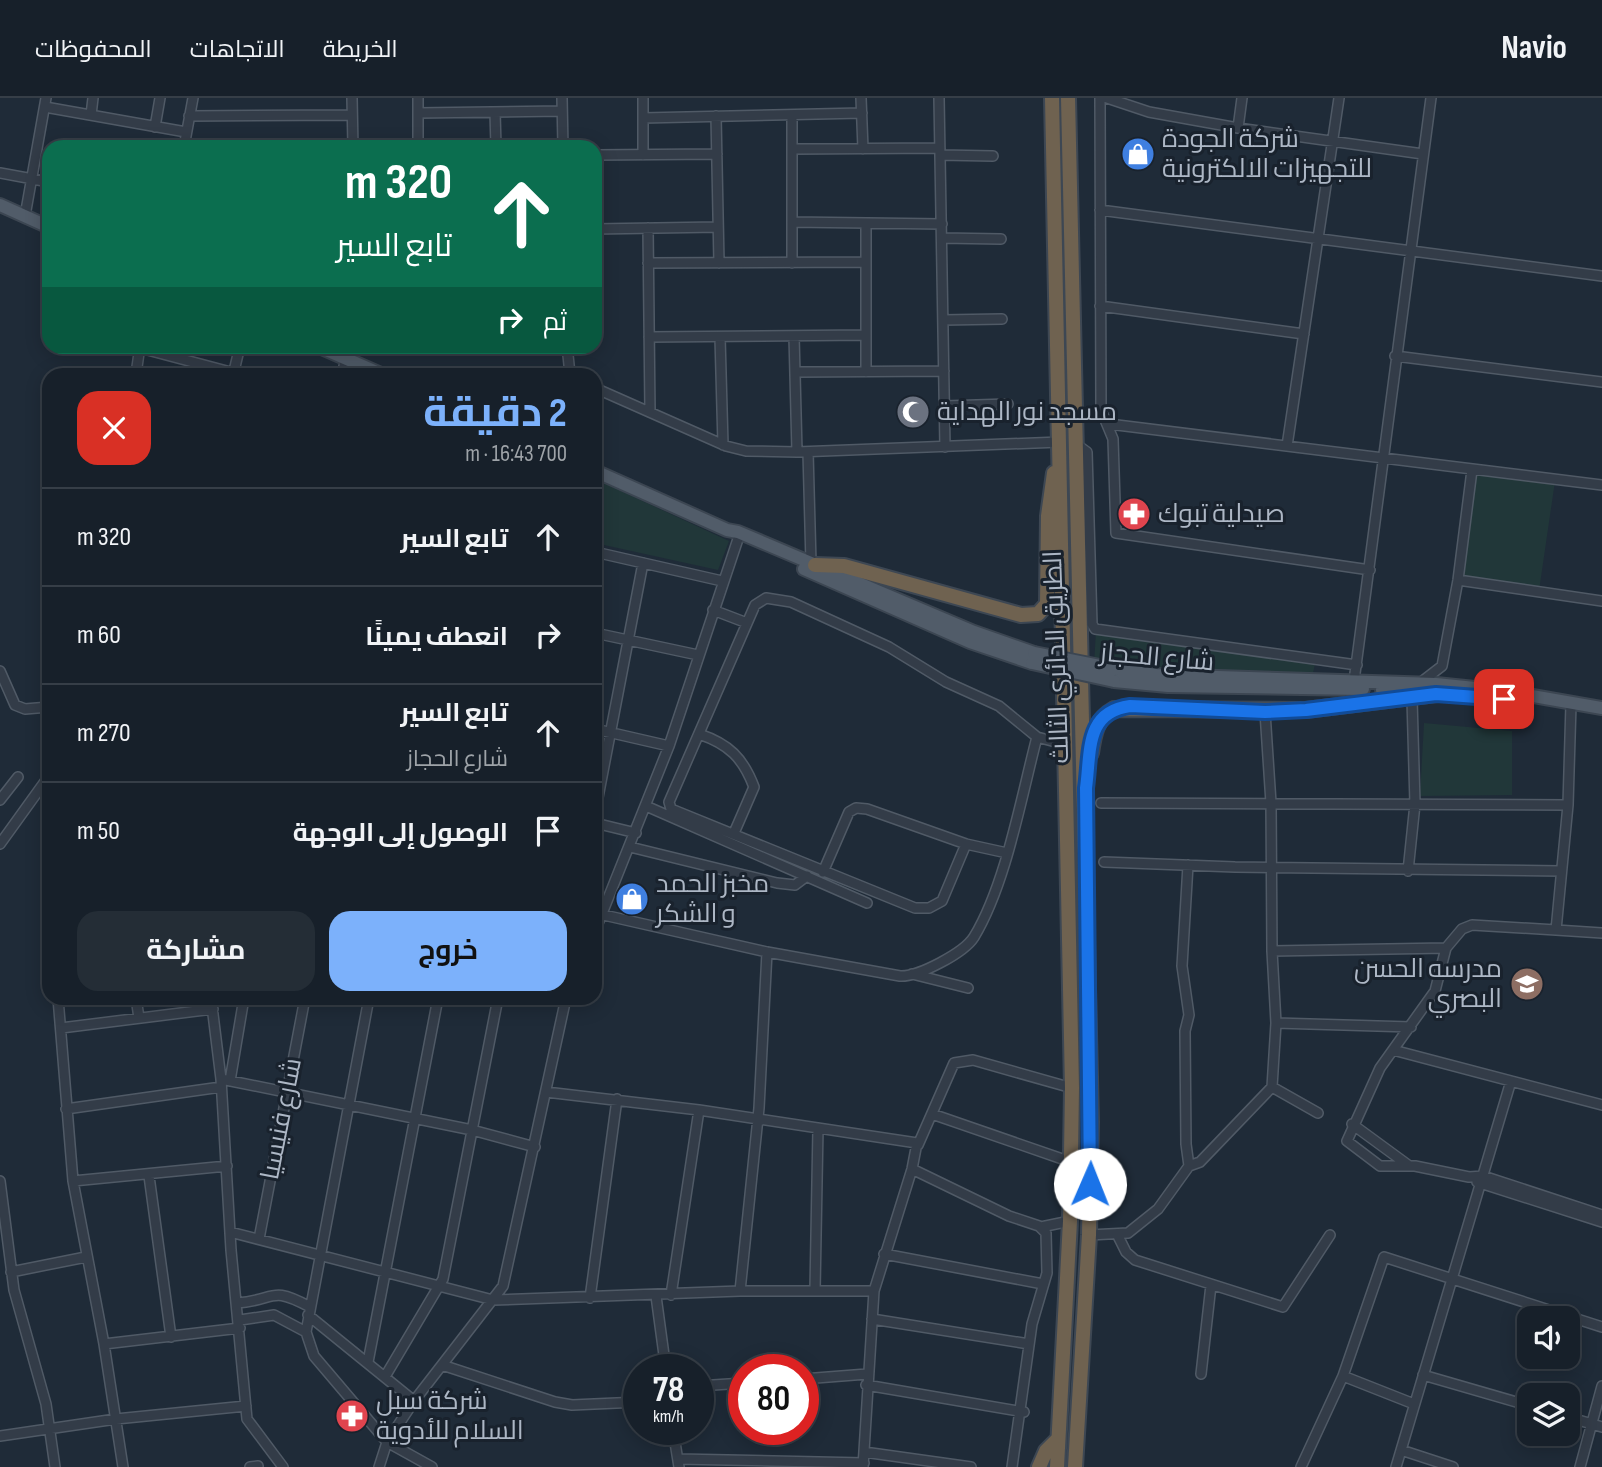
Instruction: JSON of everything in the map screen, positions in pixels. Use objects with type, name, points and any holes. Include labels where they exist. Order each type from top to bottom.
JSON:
[{"type":"highway","name":"الطريق الدائري الثالث","points":[[1052,98],[1061,169],[1076,444],[1086,788],[1089,1235],[1075,1467]]},
{"type":"highway","name":"الطريق الدائري الثالث","points":[[1057,1467],[1070,1221],[1072,1088],[1060,446],[1061,169],[1068,98]]},
{"type":"highway","points":[[813,564],[844,566],[1021,615],[1038,614],[1043,610],[1048,596],[1048,516],[1060,446]]},
{"type":"highway","points":[[1086,788],[1095,728],[1102,715],[1114,709],[1130,706],[1265,712],[1412,699],[1436,694]]},
{"type":"highway","points":[[1039,1467],[1046,1451],[1058,1439]]},
{"type":"main road","points":[[0,205],[42,224]]},
{"type":"main road","points":[[335,354],[367,368]]},
{"type":"main road","name":"شارع الحجاز","points":[[602,474],[727,530],[1033,658]]},
{"type":"main road","name":"شارع الحجاز","points":[[727,530],[738,539],[970,642],[1168,687],[1436,694],[1514,700],[1528,698]]},
{"type":"main road","name":"شارع الحجاز","points":[[1114,675],[1420,683],[1504,691],[1528,698],[1602,708]]},
{"type":"street","points":[[91,115],[93,98]]},
{"type":"street","points":[[155,127],[160,98]]},
{"type":"street","points":[[185,140],[192,98]]},
{"type":"street","points":[[352,98],[353,140]]},
{"type":"street","points":[[418,98],[418,140]]},
{"type":"street","points":[[562,98],[563,140]]},
{"type":"street","points":[[643,98],[643,155]]},
{"type":"street","points":[[861,98],[863,149]]},
{"type":"street","points":[[939,98],[946,447]]},
{"type":"street","points":[[1100,98],[1101,410],[1102,418],[1109,424],[1602,485]]},
{"type":"street","points":[[1107,98],[1149,112],[1238,128],[1423,154]]},
{"type":"street","points":[[1238,128],[1242,98]]},
{"type":"street","points":[[1287,446],[1339,98]]},
{"type":"street","points":[[1354,681],[1431,98]]},
{"type":"street","points":[[25,216],[46,103],[91,115],[186,132]]},
{"type":"street","points":[[418,113],[562,111]]},
{"type":"street","points":[[495,112],[496,140]]},
{"type":"street","points":[[643,118],[862,113]]},
{"type":"street","points":[[189,116],[352,115]]},
{"type":"street","points":[[792,115],[792,262]]},
{"type":"street","points":[[716,116],[719,263]]},
{"type":"street","points":[[792,149],[940,151],[993,156]]},
{"type":"street","points":[[602,155],[717,154]]},
{"type":"street","points":[[0,173],[42,182]]},
{"type":"street","points":[[1100,210],[1602,276]]},
{"type":"street","points":[[792,222],[942,224]]},
{"type":"street","points":[[866,223],[866,372]]},
{"type":"street","points":[[602,229],[718,227]]},
{"type":"street","points":[[648,228],[650,412]]},
{"type":"street","points":[[942,238],[1001,239]]},
{"type":"street","points":[[648,263],[866,262]]},
{"type":"street","points":[[1100,306],[1304,334]]},
{"type":"street","points":[[943,320],[1002,319]]},
{"type":"street","points":[[649,337],[866,335]]},
{"type":"street","points":[[794,336],[797,452]]},
{"type":"street","points":[[720,337],[723,445]]},
{"type":"street","points":[[166,354],[218,368]]},
{"type":"street","points":[[1395,356],[1602,382]]},
{"type":"street","points":[[344,368],[346,359]]},
{"type":"street","points":[[795,372],[944,371]]},
{"type":"street","points":[[602,391],[723,445],[746,450],[808,452],[1060,446]]},
{"type":"street","points":[[945,406],[1008,404]]},
{"type":"street","points":[[1109,424],[1114,448],[1116,533],[1370,570]]},
{"type":"street","points":[[1076,444],[1087,452],[1092,624],[1095,629],[1357,665]]},
{"type":"street","points":[[808,452],[813,564]]},
{"type":"street","points":[[1420,683],[1442,666],[1458,580],[1472,470]]},
{"type":"street","points":[[602,907],[636,833],[669,746],[738,539]]},
{"type":"street","points":[[602,554],[722,581]]},
{"type":"street","points":[[602,780],[643,563]]},
{"type":"street","points":[[1458,580],[1602,601]]},
{"type":"street","points":[[966,844],[942,901],[929,908],[915,908],[669,807],[755,605],[766,598],[791,602],[889,646],[946,682],[999,706],[1037,737],[1067,745]]},
{"type":"street","points":[[713,610],[747,622]]},
{"type":"street","points":[[602,634],[698,655]]},
{"type":"street","points":[[0,671],[15,705],[25,709],[42,708]]},
{"type":"street","points":[[1408,870],[1415,804],[1412,699]]},
{"type":"street","points":[[1556,930],[1568,805],[1570,704]]},
{"type":"street","points":[[1089,1235],[1118,1236],[1128,1233],[1158,1209],[1189,1166],[1200,1162],[1272,1087],[1276,1023],[1272,951],[1272,803],[1265,712]]},
{"type":"street","points":[[602,731],[669,746]]},
{"type":"street","points":[[699,734],[720,741],[742,760],[752,783],[752,792],[734,833]]},
{"type":"street","points":[[602,914],[767,952],[900,976],[912,974],[950,957],[974,937],[1007,853],[1037,737]]},
{"type":"street","points":[[0,800],[18,777]]},
{"type":"street","points":[[0,844],[42,786]]},
{"type":"street","points":[[1101,803],[1568,805]]},
{"type":"street","points":[[646,806],[867,903]]},
{"type":"street","points":[[823,872],[849,811],[856,808],[867,809],[966,844],[1007,853]]},
{"type":"street","points":[[602,825],[636,833]]},
{"type":"street","points":[[630,847],[795,886],[807,876]]},
{"type":"street","points":[[1104,862],[1561,872]]},
{"type":"street","points":[[1188,865],[1182,966],[1189,1015],[1185,1031],[1186,1149],[1189,1166]]},
{"type":"street","points":[[1602,933],[1472,925],[1462,929],[1446,948],[1436,989],[1380,1068],[1347,1140],[1380,1166],[1409,1166],[1469,1177],[1602,1215]]},
{"type":"street","points":[[1272,951],[1446,948]]},
{"type":"street","points":[[740,1292],[757,1120],[767,952]]},
{"type":"street","points":[[912,974],[968,988]]},
{"type":"street","points":[[59,1005],[73,1181],[104,1344],[123,1467]]},
{"type":"street","points":[[137,1005],[139,1018]]},
{"type":"street","points":[[212,1005],[224,1082],[230,1232],[246,1406],[251,1428],[283,1467]]},
{"type":"street","points":[[224,1082],[242,1005]]},
{"type":"street","name":"شارع فنيسيا","points":[[259,1240],[304,1005]]},
{"type":"street","points":[[368,1005],[306,1332],[314,1356],[387,1442],[432,1467]]},
{"type":"street","points":[[368,1362],[383,1272],[437,1005]]},
{"type":"street","points":[[386,1375],[428,1302],[441,1286],[497,1005]]},
{"type":"street","points":[[379,1467],[387,1442],[414,1401],[493,1300],[506,1278],[565,1005]]},
{"type":"street","points":[[61,1028],[213,1009]]},
{"type":"street","points":[[1276,1023],[1411,1027]]},
{"type":"street","points":[[1393,1050],[1602,1105]]},
{"type":"street","points":[[676,1445],[679,1463],[864,1465],[866,1385],[874,1291],[918,1145],[954,1063],[958,1060],[973,1060],[1072,1088]]},
{"type":"street","points":[[66,1108],[224,1082],[415,1118],[535,1147]]},
{"type":"street","points":[[1396,1467],[1511,1082]]},
{"type":"street","points":[[1272,1087],[1318,1113]]},
{"type":"street","points":[[546,1092],[699,1110],[918,1145]]},
{"type":"street","points":[[590,1298],[617,1100]]},
{"type":"street","points":[[671,1295],[699,1110]]},
{"type":"street","points":[[932,1114],[1071,1162]]},
{"type":"street","points":[[1352,1125],[1409,1166]]},
{"type":"street","points":[[815,1290],[818,1128]]},
{"type":"street","points":[[1186,1149],[1200,1162]]},
{"type":"street","points":[[73,1181],[227,1166]]},
{"type":"street","points":[[912,1169],[1009,1216],[1041,1227],[1070,1221]]},
{"type":"street","points":[[149,1175],[171,1336]]},
{"type":"street","points":[[1482,1180],[1602,1222]]},
{"type":"street","points":[[0,1181],[11,1272],[51,1428],[55,1467]]},
{"type":"street","points":[[1012,1467],[1023,1412],[1029,1344],[1047,1273],[1047,1237],[1041,1227]]},
{"type":"street","points":[[230,1232],[493,1300],[815,1290],[874,1291]]},
{"type":"street","points":[[1118,1236],[1126,1252],[1135,1260],[1285,1307],[1330,1235]]},
{"type":"street","points":[[884,1254],[1044,1284]]},
{"type":"street","points":[[11,1272],[86,1257]]},
{"type":"street","points":[[1301,1467],[1343,1376],[1384,1257],[1602,1326]]},
{"type":"street","points":[[1047,1273],[1067,1273]]},
{"type":"street","points":[[1200,1374],[1211,1285]]},
{"type":"street","points":[[237,1303],[285,1294],[309,1311],[414,1401]]},
{"type":"street","points":[[656,1296],[664,1354]]},
{"type":"street","points":[[104,1344],[171,1336],[274,1315],[306,1332]]},
{"type":"street","points":[[872,1320],[1029,1344]]},
{"type":"street","points":[[442,1365],[555,1402],[572,1405],[623,1403]]},
{"type":"street","points":[[819,1378],[867,1374]]},
{"type":"street","points":[[1423,1375],[1517,1402]]},
{"type":"street","points":[[1343,1376],[1414,1404]]},
{"type":"street","points":[[866,1385],[1023,1412]]},
{"type":"street","points":[[1580,1467],[1597,1426],[1602,1386]]},
{"type":"street","points":[[0,1436],[116,1419],[246,1406]]},
{"type":"street","points":[[1580,1421],[1597,1426]]},
{"type":"street","points":[[1401,1450],[1453,1467]]},
{"type":"street","points":[[864,1452],[971,1467]]},
{"type":"green space","points":[[1472,470],[1555,481],[1539,591],[1458,580]]},
{"type":"green space","points":[[602,482],[729,541],[718,570],[602,545]]},
{"type":"green space","points":[[1096,630],[1316,660],[1312,677],[1157,674],[1094,665]]},
{"type":"green space","points":[[1424,723],[1512,731],[1512,795],[1420,796]]},
{"type":"place","name":"شركة الجودة للتجهيزات الالكترونية","points":[[1138,154]]},
{"type":"place","name":"مسجد نور الهداية","points":[[913,412]]},
{"type":"place","name":"صيدلية تبوك","points":[[1134,514]]},
{"type":"place","name":"مخبز الحمد و الشكر","points":[[632,899]]},
{"type":"place","name":"مدرسه الحسن البصري","points":[[1527,984]]},
{"type":"place","name":"شركة سبل السلام للأدوية","points":[[352,1416]]},
{"type":"route","points":[[1090,1184],[1086,788],[1095,728],[1102,715],[1130,706],[1265,712],[1412,699],[1436,694],[1504,699]]}]
